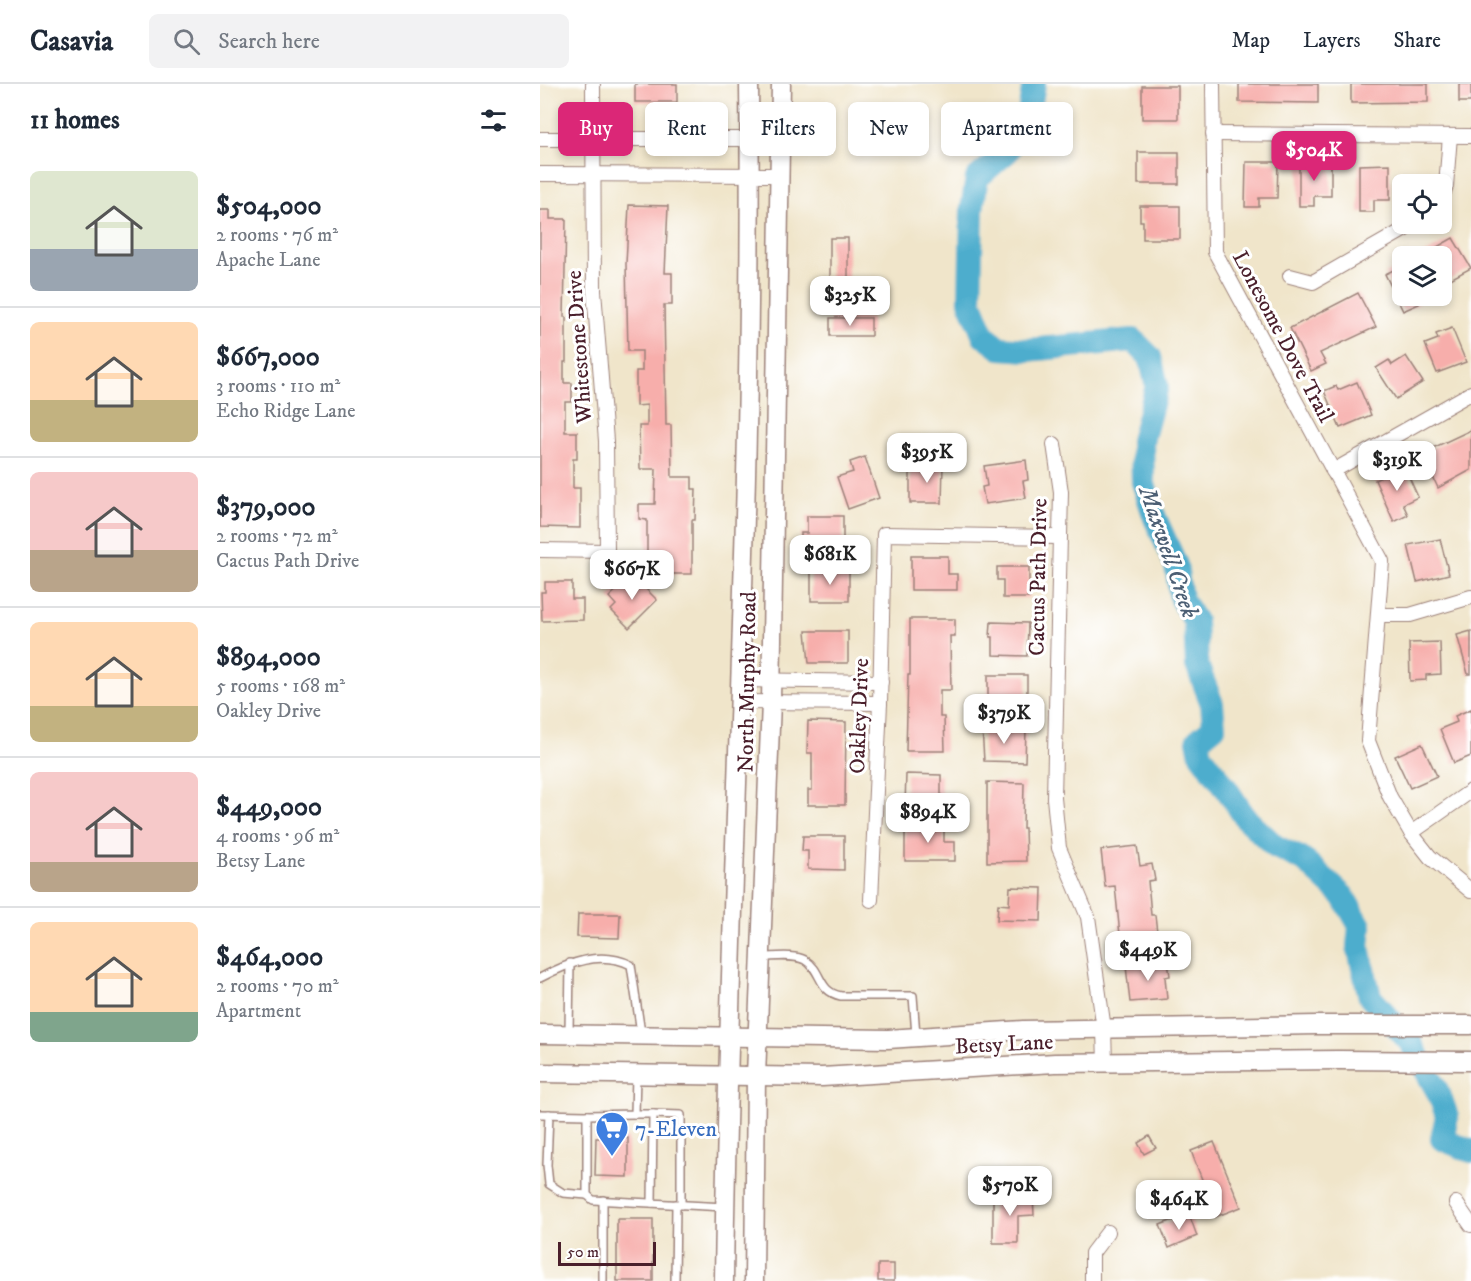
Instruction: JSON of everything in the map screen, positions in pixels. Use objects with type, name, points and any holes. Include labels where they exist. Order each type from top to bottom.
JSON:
[{"type":"main road","name":"North Murphy Road","points":[[749,84],[749,102]]},
{"type":"main road","name":"North Murphy Road","points":[[781,84],[781,102]]},
{"type":"main road","name":"North Murphy Road","points":[[724,1281],[728,1036],[741,680],[748,336],[749,156]]},
{"type":"main road","name":"North Murphy Road","points":[[754,1281],[756,1076],[771,702],[781,156]]},
{"type":"main road","name":"Betsy Lane","points":[[540,1034],[833,1039],[916,1037],[1023,1030],[1471,1025]]},
{"type":"main road","name":"Betsy Lane","points":[[540,1073],[822,1077],[1021,1065],[1338,1060],[1471,1061]]},
{"type":"street","name":"Whitestone Drive","points":[[592,84],[592,102]]},
{"type":"street","name":"Lonesome Dove Trail","points":[[1212,84],[1215,252],[1382,561],[1368,741],[1390,797],[1411,833],[1430,857],[1471,891]]},
{"type":"street","points":[[1213,134],[1471,136]]},
{"type":"street","points":[[1447,174],[1450,136]]},
{"type":"street","points":[[540,139],[558,139]]},
{"type":"street","points":[[633,140],[740,139]]},
{"type":"street","name":"Whitestone Drive","points":[[540,550],[607,551],[606,441],[594,291],[592,156]]},
{"type":"street","points":[[540,174],[781,176]]},
{"type":"street","points":[[1290,276],[1313,282],[1397,234]]},
{"type":"street","points":[[1333,471],[1471,393]]},
{"type":"street","name":"Cactus Path Drive","points":[[1054,444],[1061,492],[1054,798],[1059,848],[1088,917],[1104,1029],[1105,1064]]},
{"type":"street","name":"Oakley Drive","points":[[871,900],[881,682],[884,534],[1060,537]]},
{"type":"street","points":[[1378,615],[1410,615],[1471,597]]},
{"type":"street","points":[[741,680],[881,682]]},
{"type":"street","points":[[740,702],[880,703]]},
{"type":"street","points":[[1411,833],[1471,791]]},
{"type":"street","points":[[1456,1203],[1471,1225]]},
{"type":"street","points":[[1092,1281],[1092,1253],[1108,1232]]},
{"type":"lane","points":[[761,957],[795,957],[805,960],[831,994],[913,996],[916,1037]]},
{"type":"lane","points":[[540,978],[570,963],[596,958],[622,960],[631,965],[641,1036]]},
{"type":"lane","points":[[569,1035],[570,963]]},
{"type":"lane","points":[[634,1114],[636,1074]]},
{"type":"lane","points":[[540,1114],[681,1114],[675,1281]]},
{"type":"lane","points":[[549,1114],[547,1165],[549,1184],[563,1193],[587,1195],[593,1200],[725,1207]]},
{"type":"lane","points":[[652,1203],[654,1114]]},
{"type":"lane","points":[[587,1115],[587,1195]]},
{"type":"lane","points":[[603,1200],[603,1281]]},
{"type":"building","points":[[635,84],[677,84],[677,102],[635,102]]},
{"type":"building","points":[[1239,84],[1318,84],[1318,103],[1239,102]]},
{"type":"building","points":[[1351,84],[1428,84],[1428,102],[1351,103]]},
{"type":"building","points":[[1459,84],[1471,84],[1471,102],[1459,102]]},
{"type":"building","points":[[1142,86],[1178,86],[1178,119],[1142,119]]},
{"type":"building","points":[[1138,152],[1179,152],[1179,184],[1138,184]]},
{"type":"building","points":[[1246,162],[1278,162],[1277,198],[1259,198],[1259,207],[1245,207]]},
{"type":"building","points":[[1299,163],[1331,163],[1331,196],[1314,196],[1314,206],[1299,206]]},
{"type":"building","points":[[1390,164],[1390,200],[1374,200],[1374,212],[1359,212],[1359,165]]},
{"type":"building","points":[[629,205],[668,206],[665,273],[672,273],[672,305],[664,305],[666,425],[671,425],[672,477],[692,477],[692,489],[696,489],[695,520],[692,520],[692,574],[664,574],[664,565],[647,565],[647,520],[639,519],[639,504],[655,504],[656,469],[640,469],[639,426],[647,426],[647,405],[636,406],[636,371],[642,371],[642,351],[628,351],[626,264]]},
{"type":"building","points":[[1140,206],[1180,206],[1180,239],[1143,239]]},
{"type":"building","points":[[540,210],[550,210],[550,219],[566,219],[564,383],[572,383],[572,402],[565,402],[565,432],[577,432],[577,459],[573,459],[573,488],[580,488],[580,528],[540,527]]},
{"type":"building","points":[[830,238],[848,238],[848,281],[830,281]]},
{"type":"building","points":[[1453,238],[1471,268],[1452,278],[1452,246],[1439,246]]},
{"type":"building","points":[[1392,271],[1392,288],[1385,274]]},
{"type":"building","points":[[1358,293],[1376,327],[1320,353],[1326,364],[1311,371],[1290,328]]},
{"type":"building","points":[[1401,306],[1414,306],[1403,311]]},
{"type":"building","points":[[830,318],[871,318],[871,336],[830,336]]},
{"type":"building","points":[[1452,328],[1466,362],[1437,373],[1425,344],[1438,339],[1436,334]]},
{"type":"building","points":[[1406,356],[1423,382],[1396,399],[1376,368],[1389,360],[1392,365]]},
{"type":"building","points":[[1357,382],[1371,415],[1340,428],[1324,391],[1336,386],[1338,390]]},
{"type":"building","points":[[1471,430],[1471,470],[1438,488],[1422,453]]},
{"type":"building","points":[[865,457],[879,498],[848,509],[837,477],[853,472],[850,462]]},
{"type":"building","points":[[1026,460],[1028,480],[1023,481],[1026,498],[985,504],[982,487],[987,486],[984,466]]},
{"type":"building","points":[[928,464],[943,464],[942,503],[910,503],[910,467],[928,467]]},
{"type":"building","points":[[1404,466],[1418,497],[1403,504],[1408,515],[1394,522],[1375,480]]},
{"type":"building","points":[[807,516],[843,516],[843,549],[801,549],[801,533],[807,533]]},
{"type":"building","points":[[1440,539],[1449,574],[1417,582],[1408,545]]},
{"type":"building","points":[[911,556],[948,556],[948,574],[957,574],[957,590],[911,590]]},
{"type":"building","points":[[997,567],[1029,567],[1029,598],[1003,598],[1003,580],[997,580]]},
{"type":"building","points":[[811,570],[849,570],[849,601],[811,601]]},
{"type":"building","points":[[632,575],[657,600],[629,628],[611,610],[616,605],[609,597]]},
{"type":"building","points":[[545,582],[572,582],[572,599],[583,599],[583,620],[542,621],[541,592],[545,592]]},
{"type":"building","points":[[910,619],[955,619],[955,636],[950,636],[951,690],[940,690],[940,717],[944,717],[945,751],[906,751]]},
{"type":"building","points":[[991,622],[1028,623],[1027,656],[993,655],[993,637],[990,637]]},
{"type":"building","points":[[806,631],[848,631],[848,663],[809,663]]},
{"type":"building","points":[[1471,631],[1471,674],[1468,674],[1457,635]]},
{"type":"building","points":[[1440,642],[1441,674],[1426,675],[1426,680],[1410,681],[1409,643]]},
{"type":"building","points":[[988,675],[1027,675],[1027,708],[988,708]]},
{"type":"building","points":[[1471,709],[1471,756],[1454,763],[1440,729],[1457,722],[1455,716]]},
{"type":"building","points":[[808,721],[846,722],[845,805],[808,805],[808,790],[812,790],[812,753],[807,753]]},
{"type":"building","points":[[982,728],[1026,729],[1025,762],[984,761]]},
{"type":"building","points":[[1422,744],[1437,776],[1410,788],[1395,756]]},
{"type":"building","points":[[906,774],[941,775],[941,806],[905,805]]},
{"type":"building","points":[[987,782],[1024,783],[1023,828],[1025,828],[1026,861],[987,862]]},
{"type":"building","points":[[905,825],[944,825],[944,842],[955,842],[955,861],[905,861]]},
{"type":"building","points":[[803,836],[844,836],[844,870],[808,869],[808,851],[802,851]]},
{"type":"building","points":[[1137,846],[1140,866],[1152,864],[1155,880],[1148,881],[1151,915],[1155,915],[1157,932],[1120,935],[1115,886],[1105,887],[1101,850]]},
{"type":"building","points":[[1010,887],[1042,888],[1041,921],[997,920],[998,904],[1009,905]]},
{"type":"building","points":[[578,914],[620,914],[619,938],[577,937]]},
{"type":"building","points":[[1168,962],[1170,976],[1165,977],[1167,999],[1130,1002],[1126,966]]},
{"type":"building","points":[[1149,1136],[1156,1148],[1144,1154],[1138,1143]]},
{"type":"building","name":"7-Eleven","points":[[596,1138],[628,1138],[628,1177],[595,1176]]},
{"type":"building","points":[[1214,1142],[1241,1207],[1215,1217],[1207,1197],[1199,1200],[1193,1186],[1203,1182],[1191,1151]]},
{"type":"building","points":[[1033,1196],[1034,1215],[1018,1216],[1018,1243],[993,1243],[993,1197]]},
{"type":"building","points":[[1189,1214],[1197,1236],[1169,1248],[1160,1225]]},
{"type":"building","points":[[617,1219],[653,1219],[653,1281],[617,1281]]},
{"type":"building","points":[[878,1264],[894,1264],[894,1281],[878,1281]]},
{"type":"waterway","name":"Maxwell Creek","points":[[1034,84],[1029,113],[1007,152],[977,178],[972,209],[970,301],[984,336],[1000,348],[1028,350],[1133,340],[1150,357],[1157,386],[1142,441],[1143,482],[1155,518],[1176,565],[1181,599],[1195,621],[1197,665],[1212,704],[1214,727],[1198,740],[1201,755],[1246,819],[1276,847],[1304,860],[1343,896],[1360,926],[1358,946],[1370,997],[1410,1042],[1439,1094],[1447,1116],[1442,1139],[1471,1151]]},
{"type":"place","name":"7-Eleven","points":[[612,1157]]}]
